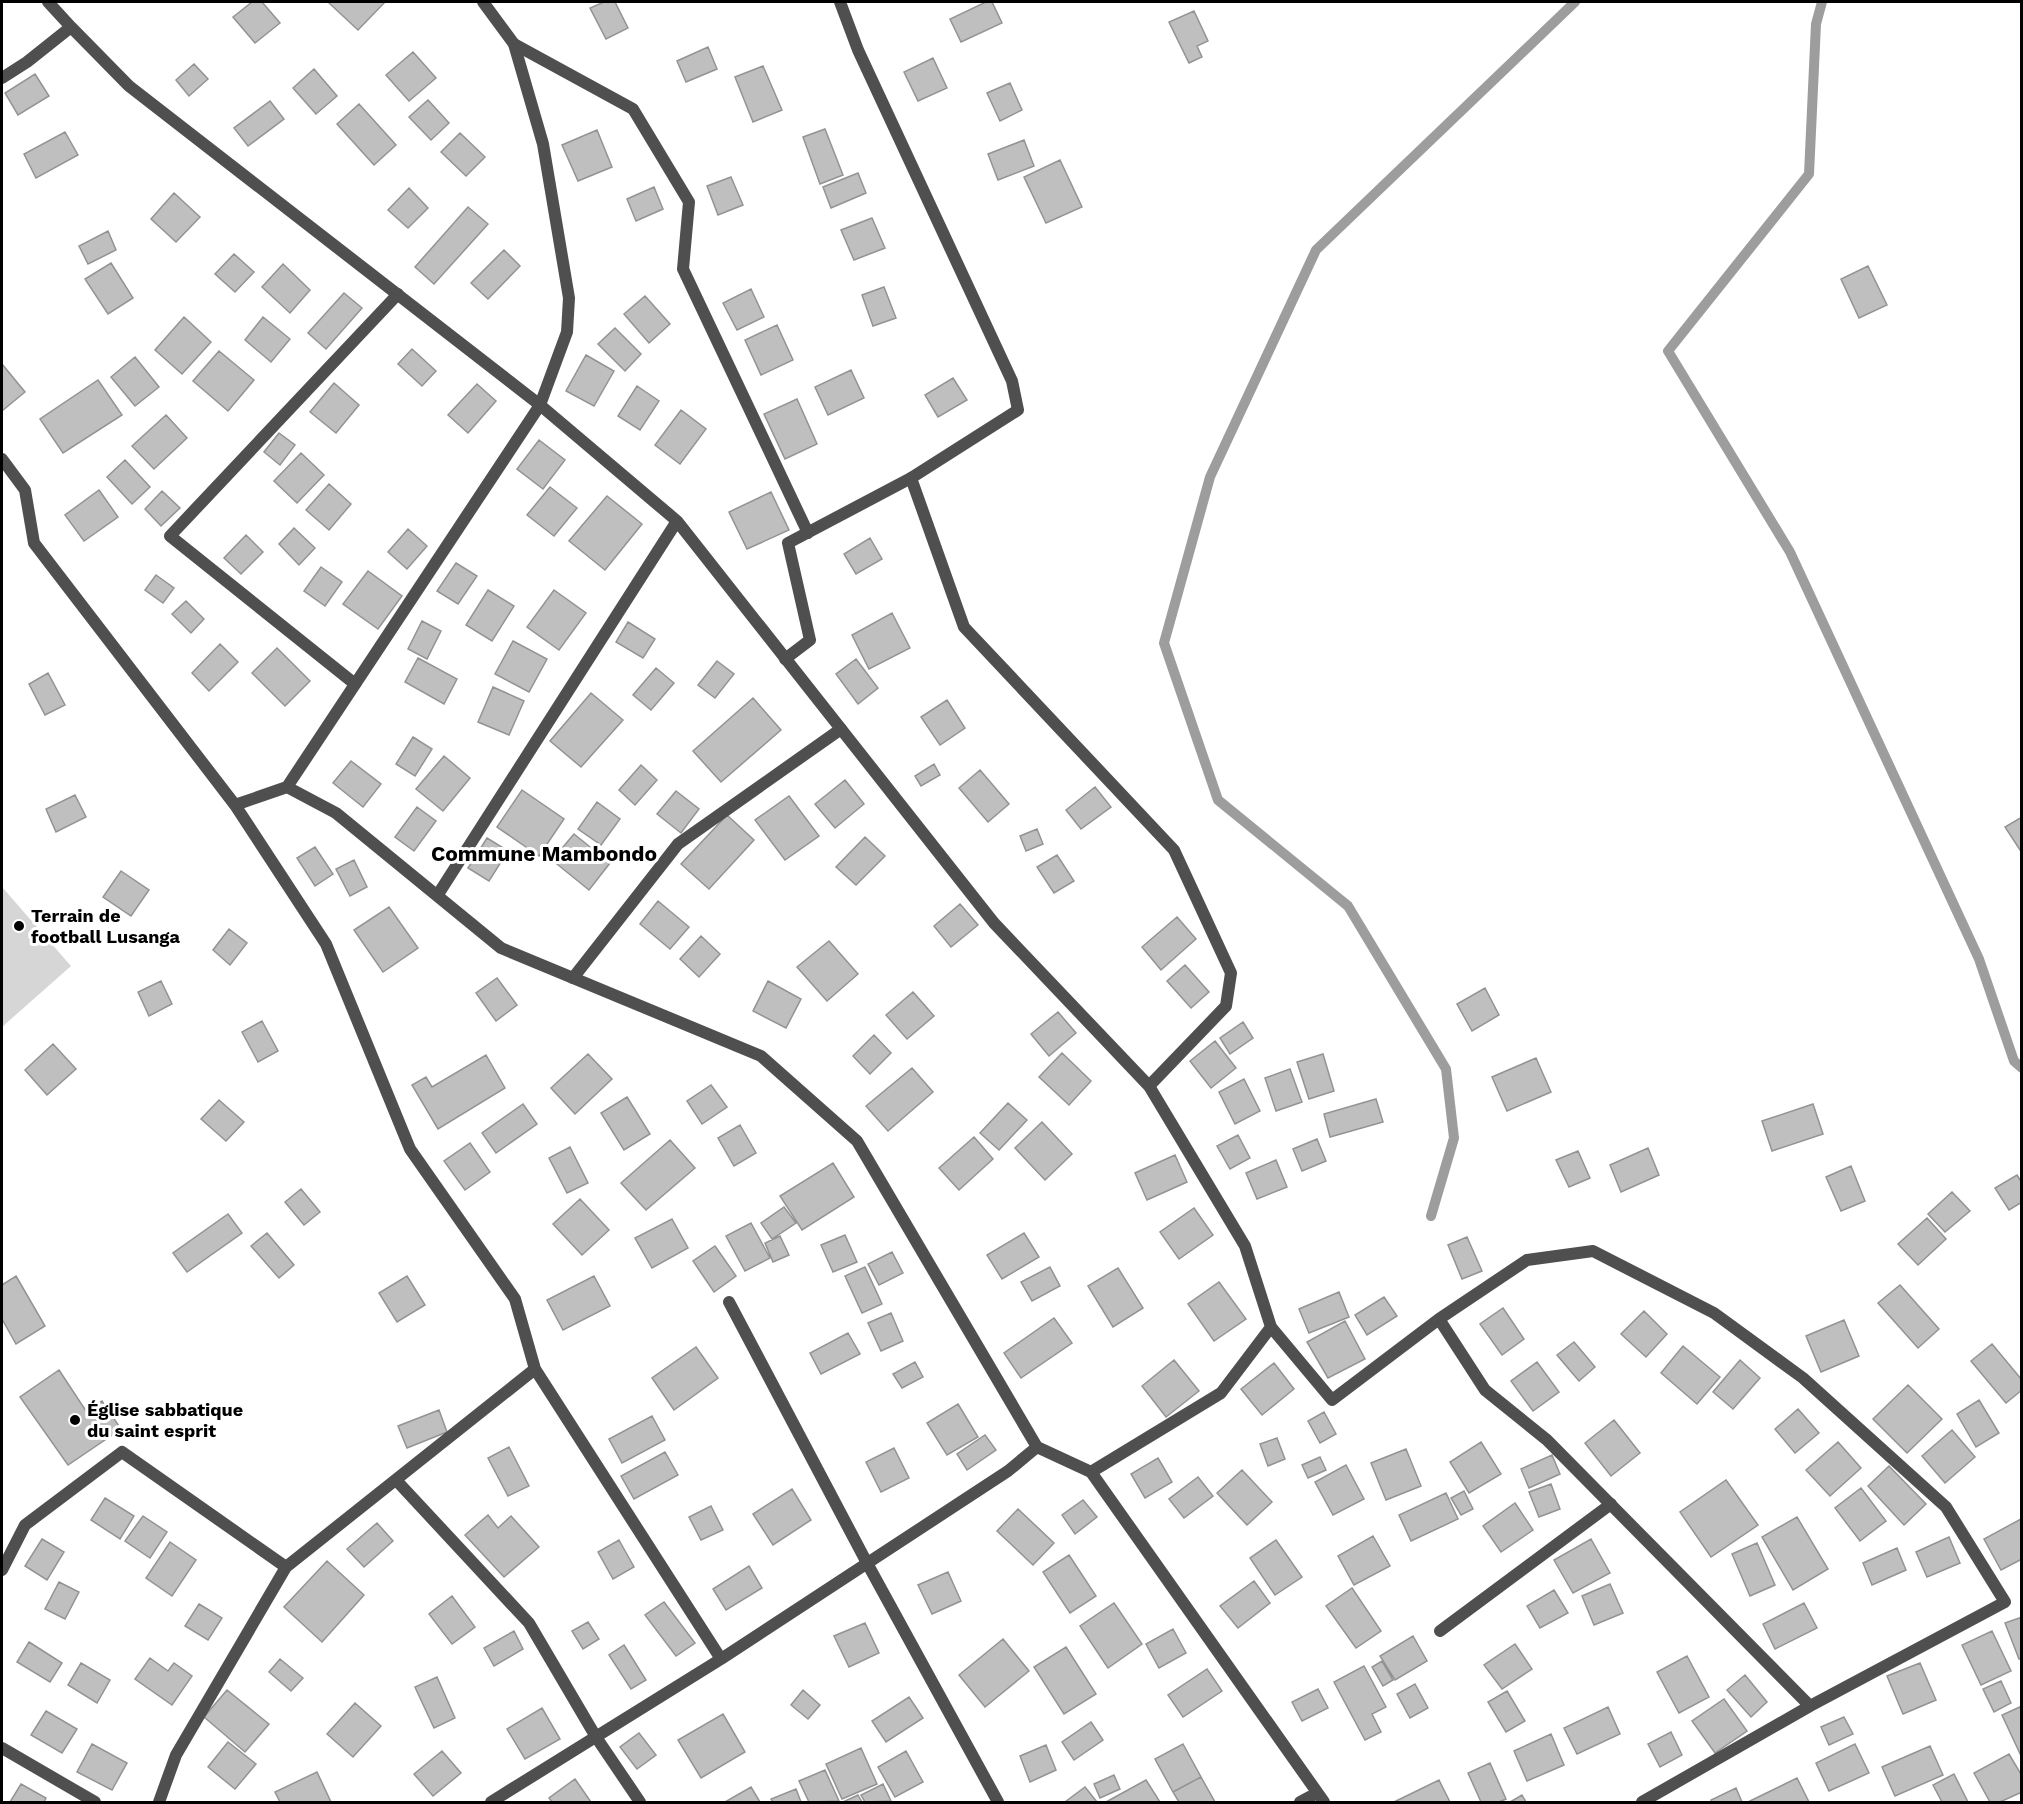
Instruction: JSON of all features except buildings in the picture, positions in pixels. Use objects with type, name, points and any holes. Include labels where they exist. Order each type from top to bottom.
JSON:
[{"type":"street","points":[[48,2],[129,86],[540,405],[677,521],[994,922],[1149,1086],[1245,1246],[1271,1327],[1332,1400],[1439,1319],[1527,1260],[1593,1251],[1714,1313],[1803,1378],[1946,1507],[2006,1602],[1810,1706],[1642,1803]]},
{"type":"street","points":[[235,806],[287,787],[540,405],[567,332],[569,298],[543,144],[514,44],[483,2]]},
{"type":"street","points":[[785,658],[810,640],[788,543],[911,478],[1018,410],[1012,381],[858,50],[840,2]]},
{"type":"street","points":[[2,78],[27,62],[71,27]]},
{"type":"street","points":[[514,44],[633,109],[689,202],[683,269],[808,533]]},
{"type":"street","points":[[355,684],[170,536],[398,294]]},
{"type":"street","points":[[2,459],[25,490],[34,543],[235,806],[326,944],[410,1149],[515,1299],[535,1369],[721,1659]]},
{"type":"street","points":[[911,478],[964,627],[1174,850],[1231,973],[1226,1006],[1149,1086]]},
{"type":"street","points":[[437,896],[677,521]]},
{"type":"street","points":[[573,978],[678,844],[841,729]]},
{"type":"street","points":[[287,787],[336,813],[501,948],[761,1056],[857,1141],[1037,1447],[1091,1472],[1321,1798],[1300,1803]]},
{"type":"street","points":[[729,1302],[867,1563],[998,1803]]},
{"type":"street","points":[[1439,1319],[1485,1390],[1547,1440],[1810,1706]]},
{"type":"street","points":[[1091,1472],[1221,1393],[1271,1327]]},
{"type":"street","points":[[159,1803],[176,1755],[286,1567],[535,1369]]},
{"type":"street","points":[[491,1803],[721,1659],[1008,1471],[1037,1447]]},
{"type":"street","points":[[2,1570],[25,1525],[122,1452],[286,1567]]},
{"type":"street","points":[[396,1480],[529,1623],[596,1737],[640,1803]]},
{"type":"street","points":[[1440,1631],[1611,1504]]},
{"type":"street","points":[[2,1748],[95,1803]]},
{"type":"shaded area","name":"Terrain de football Lusanga","points":[[2,887],[71,966],[2,1027]]},
{"type":"waterway","points":[[1431,1216],[1454,1138],[1446,1069],[1348,906],[1218,800],[1164,643],[1210,477],[1316,250],[1575,2]]},
{"type":"waterway","points":[[1822,2],[1816,24],[1809,174],[1668,351],[1790,552],[1979,959],[2014,1061],[2022,1068]]},
{"type":"place","name":"Terrain de football Lusanga","points":[[19,926]]},
{"type":"place","name":"Église sabbatique du saint esprit","points":[[75,1420]]},
{"type":"district","name":"Commune Mambondo","points":[[544,854]]}]
